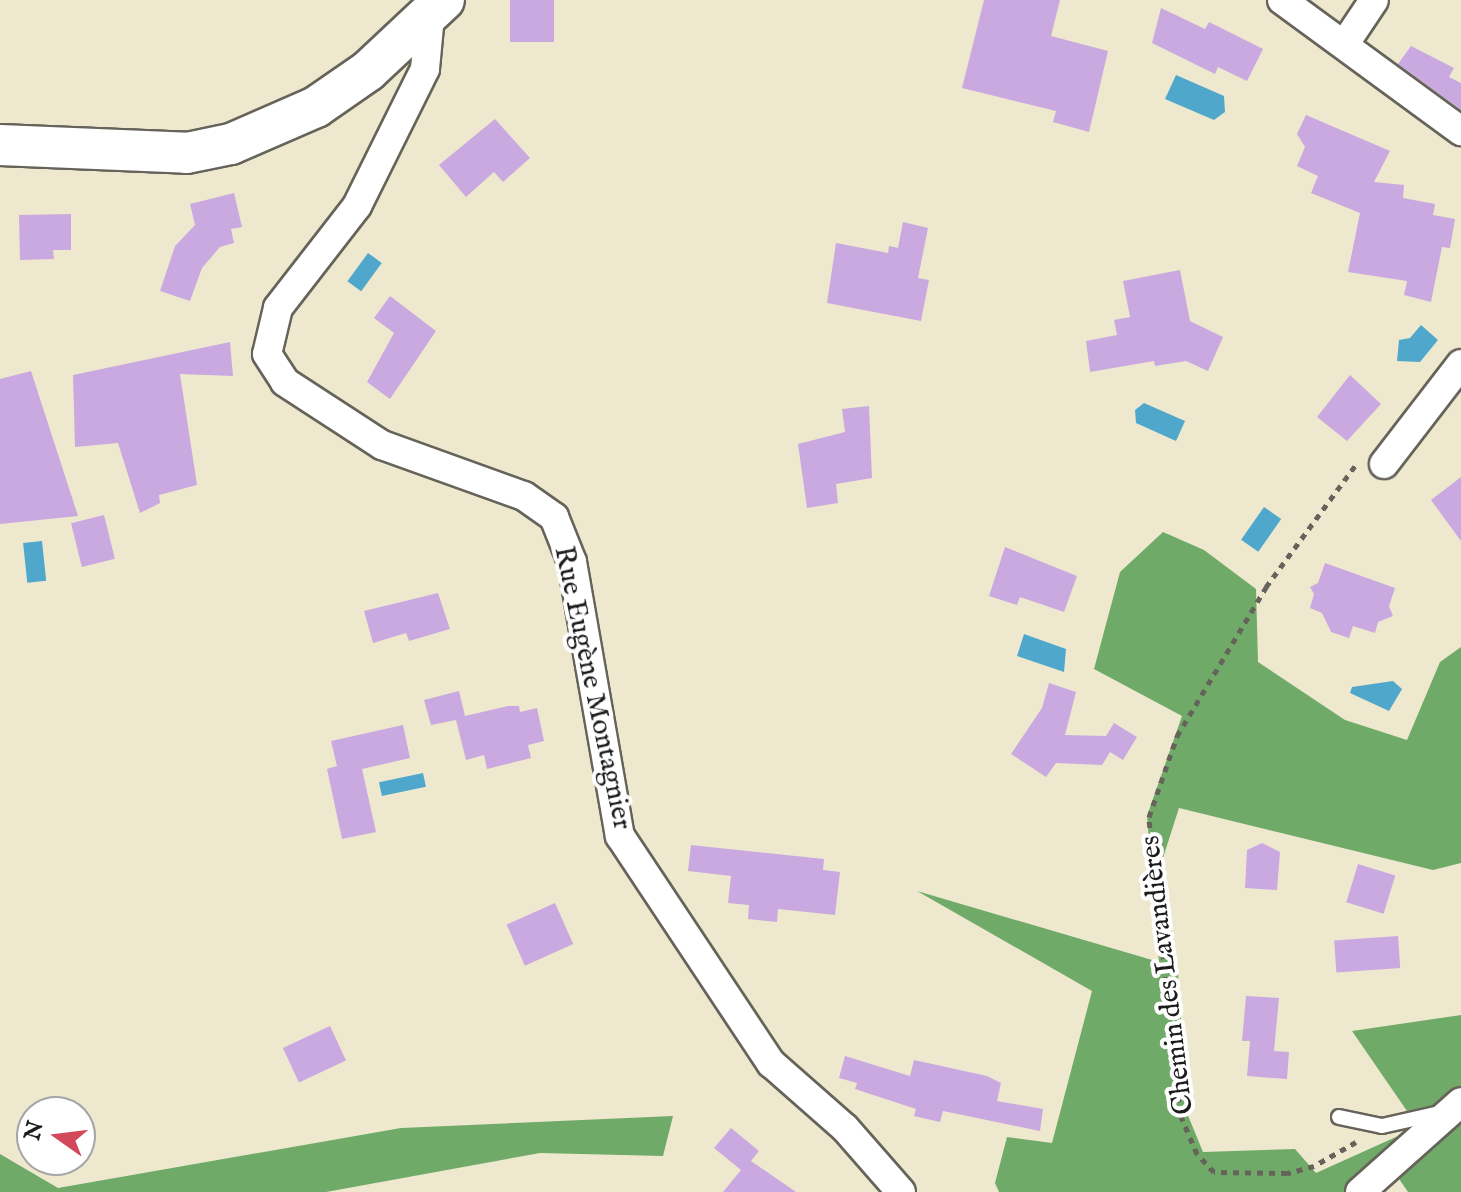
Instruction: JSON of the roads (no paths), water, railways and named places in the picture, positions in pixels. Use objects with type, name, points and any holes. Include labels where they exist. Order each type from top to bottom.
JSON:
[{"type":"street","points":[[1282,0],[1346,42],[1461,131]]},
{"type":"street","points":[[1346,42],[1374,0]]},
{"type":"street","points":[[0,145],[187,153],[231,144],[316,107],[368,71],[437,8]]},
{"type":"street","name":"Rue Eugène Montagnier","points":[[437,8],[425,69],[357,206],[278,308],[267,354],[285,382],[382,445],[524,496],[554,517],[572,562],[620,836],[771,1063],[845,1128],[901,1192]]},
{"type":"street","points":[[1376,458],[1461,364]]},
{"type":"street","points":[[1360,1192],[1456,1106]]},
{"type":"lane","points":[[1339,1117],[1382,1126],[1456,1106]]},
{"type":"water","points":[[1176,75],[1224,96],[1225,112],[1214,120],[1165,99]]},
{"type":"water","points":[[368,253],[382,263],[361,291],[347,281]]},
{"type":"water","points":[[1421,325],[1438,340],[1420,362],[1397,361],[1399,340],[1410,338]]},
{"type":"water","points":[[1144,403],[1185,421],[1176,441],[1136,423],[1135,410]]},
{"type":"water","points":[[1264,507],[1281,519],[1258,552],[1241,540]]},
{"type":"water","points":[[42,541],[46,581],[27,583],[23,543]]},
{"type":"water","points":[[1024,634],[1066,649],[1064,672],[1017,656]]},
{"type":"water","points":[[1393,681],[1402,689],[1389,711],[1350,693],[1352,687]]},
{"type":"water","points":[[423,773],[426,787],[382,796],[379,782]]}]
